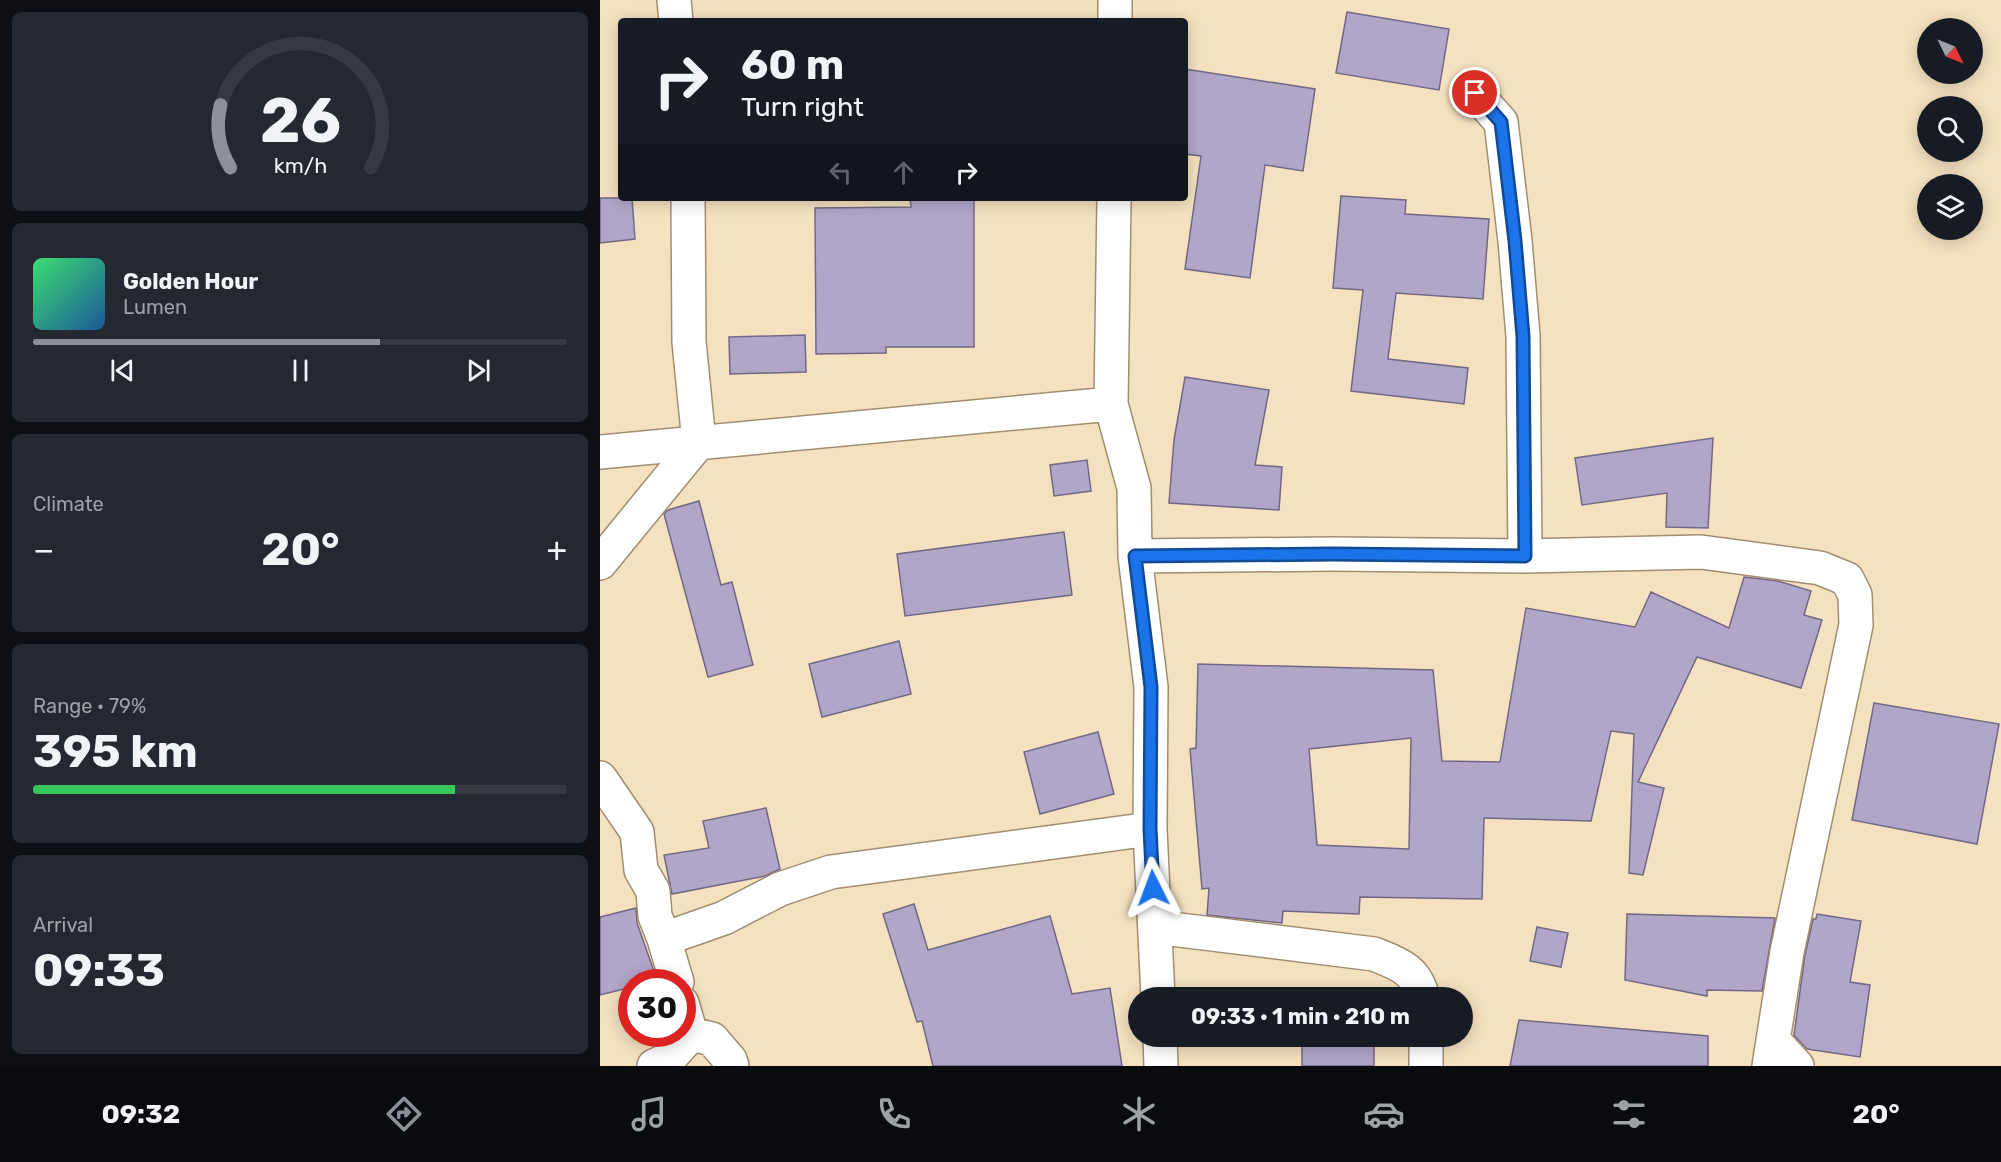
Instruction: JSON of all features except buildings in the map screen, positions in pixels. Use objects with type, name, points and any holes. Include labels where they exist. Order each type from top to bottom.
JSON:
[{"type":"street","points":[[674,0],[676,18]]},
{"type":"street","points":[[1115,0],[1115,18]]},
{"type":"street","points":[[1475,93],[1501,122],[1515,241],[1523,336],[1525,556]]},
{"type":"street","points":[[600,563],[699,442],[689,342],[688,201]]},
{"type":"street","points":[[1114,201],[1111,404],[1134,488],[1135,556],[1151,687],[1150,829],[1158,987]]},
{"type":"street","points":[[600,453],[1111,404]]},
{"type":"street","points":[[1135,556],[1333,554],[1525,556],[1701,552],[1820,568],[1847,579],[1855,595],[1856,625],[1787,952],[1771,1053],[1797,1066]]},
{"type":"street","points":[[600,778],[637,832],[641,870],[653,891],[655,916],[673,969]]},
{"type":"street","points":[[664,939],[724,918],[780,889],[831,872],[1150,829]]},
{"type":"street","points":[[1155,927],[1374,954],[1403,966],[1419,982],[1420,987]]},
{"type":"street","points":[[696,1026],[712,1039],[730,1060],[732,1066]]},
{"type":"street","points":[[654,1066],[669,1059],[674,1047]]},
{"type":"street","points":[[1160,1047],[1161,1066]]},
{"type":"street","points":[[1426,1047],[1426,1066]]},
{"type":"route","points":[[1153,888],[1150,829],[1151,687],[1135,556],[1333,554],[1525,556],[1523,336],[1515,241],[1501,122],[1475,93]]}]
